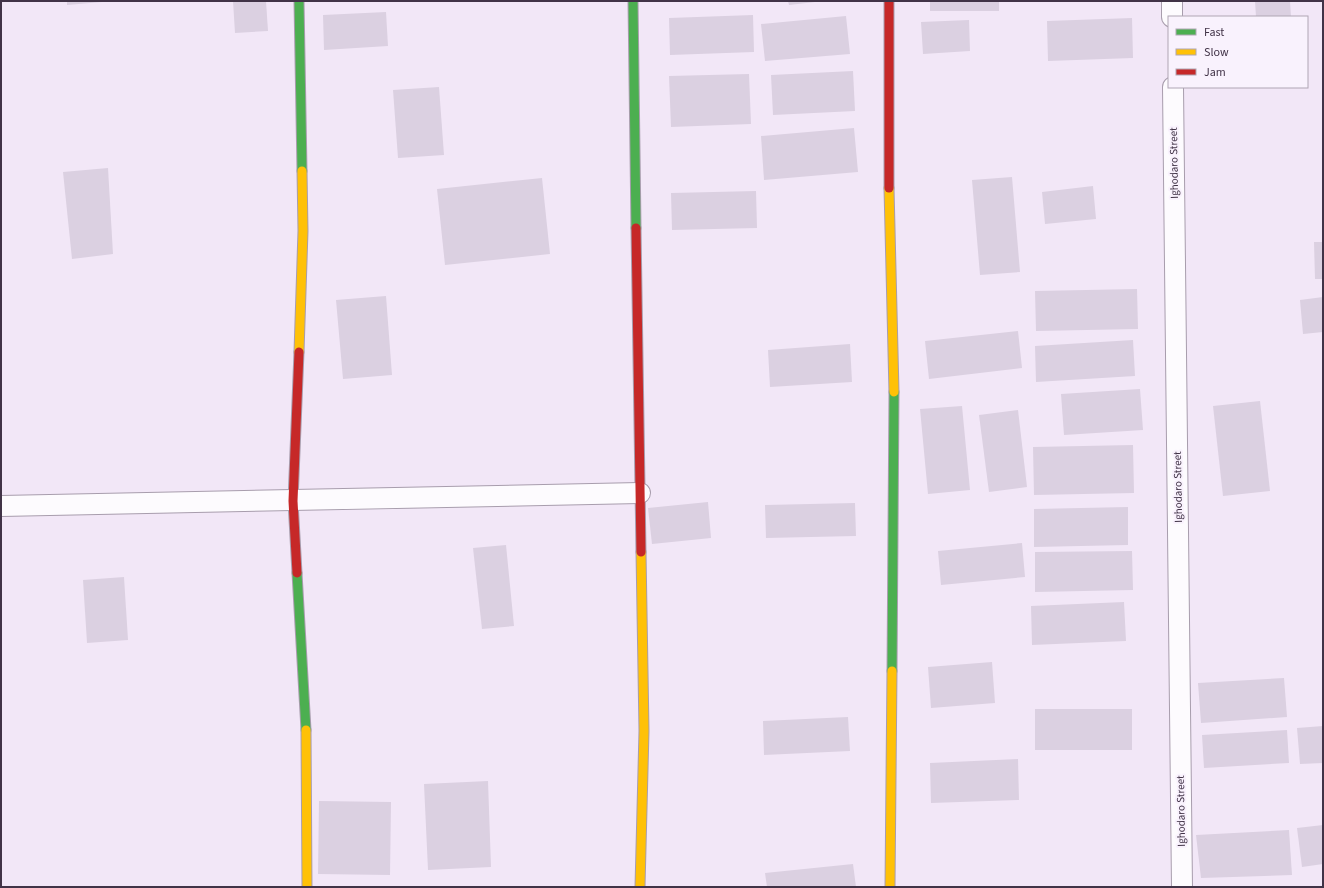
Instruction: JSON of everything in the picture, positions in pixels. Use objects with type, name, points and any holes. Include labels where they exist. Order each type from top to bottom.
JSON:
[{"type":"street","points":[[299,1],[303,231],[293,501],[306,725],[307,887]]},
{"type":"street","points":[[633,1],[644,731],[640,887]]},
{"type":"street","points":[[889,1],[888,139],[894,418],[890,887]]},
{"type":"street","points":[[1172,1],[1172,16]]},
{"type":"street","name":"Ighodaro Street","points":[[1173,88],[1182,887]]},
{"type":"street","points":[[1,506],[640,493]]},
{"type":"building","points":[[67,1],[102,1],[102,2],[67,5]]},
{"type":"building","points":[[233,1],[266,1],[268,31],[235,33]]},
{"type":"building","points":[[788,1],[815,1],[815,2],[789,5]]},
{"type":"building","points":[[930,1],[999,1],[999,11],[930,11]]},
{"type":"building","points":[[1255,1],[1290,1],[1291,16],[1256,16]]},
{"type":"building","points":[[386,12],[388,46],[324,50],[323,15]]},
{"type":"building","points":[[753,15],[754,52],[670,55],[669,18]]},
{"type":"building","points":[[846,16],[850,54],[765,61],[761,24]]},
{"type":"building","points":[[1132,18],[1133,58],[1048,61],[1047,21]]},
{"type":"building","points":[[969,20],[970,51],[923,54],[921,22]]},
{"type":"building","points":[[853,71],[855,111],[773,115],[771,75]]},
{"type":"building","points":[[749,74],[751,124],[671,127],[669,76]]},
{"type":"building","points":[[439,87],[444,155],[398,158],[393,90]]},
{"type":"building","points":[[854,128],[858,172],[764,180],[761,136]]},
{"type":"building","points":[[108,168],[113,254],[72,259],[63,172]]},
{"type":"building","points":[[1012,177],[1020,272],[980,275],[972,180]]},
{"type":"building","points":[[542,178],[550,254],[445,265],[437,189]]},
{"type":"building","points":[[1093,186],[1096,219],[1045,224],[1042,192]]},
{"type":"building","points":[[756,191],[757,228],[672,230],[671,193]]},
{"type":"building","points":[[1314,242],[1323,242],[1323,279],[1315,279]]},
{"type":"building","points":[[1137,289],[1138,329],[1036,331],[1035,291]]},
{"type":"building","points":[[386,296],[392,375],[343,379],[336,300]]},
{"type":"building","points":[[1323,297],[1323,332],[1303,334],[1300,300]]},
{"type":"building","points":[[1018,331],[1022,368],[929,379],[925,341]]},
{"type":"building","points":[[1133,340],[1135,376],[1036,382],[1035,346]]},
{"type":"building","points":[[850,344],[852,382],[770,387],[768,350]]},
{"type":"building","points":[[1140,389],[1143,430],[1064,435],[1061,394]]},
{"type":"building","points":[[1260,401],[1270,491],[1223,496],[1213,406]]},
{"type":"building","points":[[962,406],[970,490],[928,494],[920,409]]},
{"type":"building","points":[[1018,410],[1027,487],[989,492],[979,415]]},
{"type":"building","points":[[1133,445],[1134,493],[1034,495],[1033,447]]},
{"type":"building","points":[[708,502],[711,538],[652,544],[648,508]]},
{"type":"building","points":[[855,503],[856,536],[766,538],[765,505]]},
{"type":"building","points":[[1128,507],[1128,545],[1034,547],[1034,509]]},
{"type":"building","points":[[1022,543],[1025,577],[941,585],[938,551]]},
{"type":"building","points":[[506,545],[514,626],[482,629],[473,548]]},
{"type":"building","points":[[1132,551],[1133,590],[1035,592],[1035,552]]},
{"type":"building","points":[[124,577],[128,640],[87,643],[83,580]]},
{"type":"building","points":[[1124,602],[1126,641],[1032,645],[1031,606]]},
{"type":"building","points":[[992,662],[995,703],[931,708],[928,667]]},
{"type":"building","points":[[1284,678],[1287,717],[1201,723],[1198,683]]},
{"type":"building","points":[[1035,709],[1132,709],[1132,750],[1035,750]]},
{"type":"building","points":[[848,717],[850,751],[764,755],[763,721]]},
{"type":"building","points":[[1323,726],[1323,763],[1300,764],[1297,728]]},
{"type":"building","points":[[1287,730],[1289,763],[1204,768],[1202,735]]},
{"type":"building","points":[[1018,759],[1019,800],[931,803],[930,763]]},
{"type":"building","points":[[488,781],[491,867],[428,870],[424,784]]},
{"type":"building","points":[[319,801],[391,802],[390,875],[318,874]]},
{"type":"building","points":[[1323,825],[1323,864],[1302,867],[1297,828]]},
{"type":"building","points":[[1289,830],[1292,875],[1201,878],[1196,835]]},
{"type":"building","points":[[853,864],[856,887],[767,887],[765,873]]},
{"type":"traffic: fast","points":[[299,1],[302,171]]},
{"type":"traffic: fast","points":[[633,1],[636,228]]},
{"type":"traffic: fast","points":[[892,671],[894,392]]},
{"type":"traffic: fast","points":[[297,573],[306,730]]},
{"type":"traffic: slow","points":[[299,352],[303,231],[302,171]]},
{"type":"traffic: slow","points":[[889,188],[894,392]]},
{"type":"traffic: slow","points":[[640,887],[644,731],[641,552]]},
{"type":"traffic: slow","points":[[890,887],[892,671]]},
{"type":"traffic: slow","points":[[306,730],[307,887]]},
{"type":"traffic: jam","points":[[889,1],[889,188]]},
{"type":"traffic: jam","points":[[636,228],[641,552]]},
{"type":"traffic: jam","points":[[297,573],[293,501],[299,352]]}]
